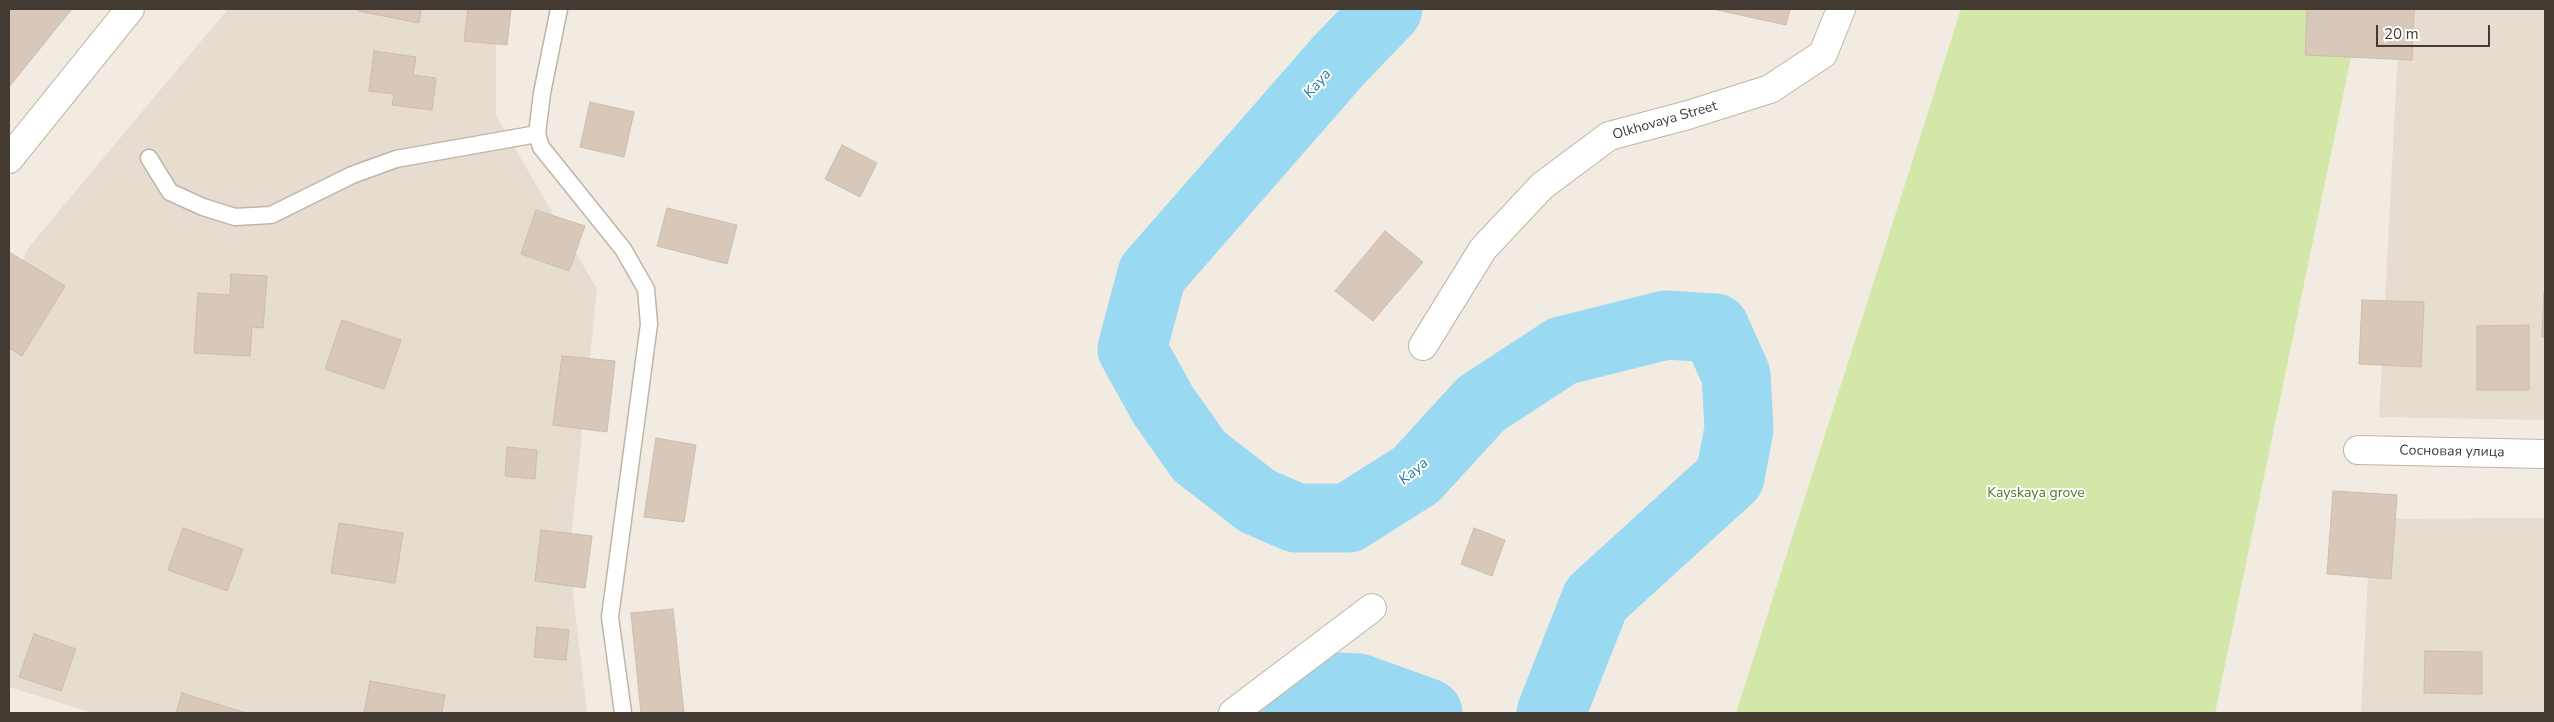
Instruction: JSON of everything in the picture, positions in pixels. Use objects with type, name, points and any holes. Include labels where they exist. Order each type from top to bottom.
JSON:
[{"type":"street","points":[[9,159],[130,9]]},
{"type":"street","name":"Olkhovaya Street","points":[[1423,346],[1484,249],[1542,186],[1609,136],[1688,115],[1770,89],[1823,54],[1841,9]]},
{"type":"street","name":"Сосновая улица","points":[[2358,450],[2545,454]]},
{"type":"street","points":[[1233,713],[1372,608]]},
{"type":"lane","points":[[560,9],[542,93],[537,134],[541,147],[623,249],[646,289],[649,324],[610,617],[622,713]]},
{"type":"lane","points":[[149,158],[170,192],[203,207],[235,218],[271,215],[352,175],[396,159],[537,134]]},
{"type":"shaded area","points":[[228,9],[496,9],[496,116],[597,289],[569,558],[587,713],[93,713],[9,687],[9,287],[29,247]]},
{"type":"shaded area","points":[[2419,9],[2545,9],[2545,420],[2379,417],[2400,12]]},
{"type":"shaded area","points":[[2545,518],[2545,713],[2361,713],[2371,519]]},
{"type":"green space","name":"Kayskaya grove","points":[[1961,9],[2361,9],[2215,713],[1736,713]]},
{"type":"building","points":[[9,9],[72,9],[9,87]]},
{"type":"building","points":[[359,9],[421,9],[419,23],[358,11]]},
{"type":"building","points":[[468,9],[511,9],[507,45],[464,41]]},
{"type":"building","points":[[1713,9],[1790,9],[1786,25]]},
{"type":"building","points":[[2307,9],[2414,9],[2412,60],[2305,55]]},
{"type":"building","points":[[374,51],[416,57],[413,75],[436,78],[432,110],[392,105],[394,94],[369,91]]},
{"type":"building","points":[[590,102],[634,112],[624,157],[580,147]]},
{"type":"building","points":[[842,145],[877,163],[860,197],[825,179]]},
{"type":"building","points":[[667,208],[737,225],[727,264],[657,246]]},
{"type":"building","points":[[536,210],[585,226],[569,271],[521,254]]},
{"type":"building","points":[[1385,231],[1423,262],[1373,321],[1335,291]]},
{"type":"building","points":[[9,252],[65,286],[22,356],[9,348]]},
{"type":"building","points":[[231,274],[267,276],[263,328],[252,327],[250,356],[194,353],[198,293],[230,295]]},
{"type":"building","points":[[2544,292],[2545,337],[2542,337]]},
{"type":"building","points":[[2362,300],[2424,302],[2421,367],[2359,364]]},
{"type":"building","points":[[342,320],[401,340],[384,389],[325,369]]},
{"type":"building","points":[[2529,325],[2529,390],[2477,390],[2477,326]]},
{"type":"building","points":[[562,356],[615,361],[607,432],[553,425]]},
{"type":"building","points":[[656,438],[696,445],[684,522],[644,517]]},
{"type":"building","points":[[507,447],[537,450],[535,479],[505,476]]},
{"type":"building","points":[[2333,491],[2397,495],[2391,579],[2327,574]]},
{"type":"building","points":[[339,523],[403,533],[395,583],[331,573]]},
{"type":"building","points":[[183,528],[243,549],[227,591],[168,570]]},
{"type":"building","points":[[1474,528],[1505,540],[1492,576],[1461,564]]},
{"type":"building","points":[[541,530],[592,536],[585,588],[535,581]]},
{"type":"building","points":[[673,609],[684,713],[641,713],[631,613]]},
{"type":"building","points":[[537,627],[569,630],[566,660],[534,657]]},
{"type":"building","points":[[34,634],[76,649],[61,691],[19,677]]},
{"type":"building","points":[[2425,651],[2482,652],[2482,694],[2424,693]]},
{"type":"building","points":[[370,681],[445,695],[442,713],[364,713]]},
{"type":"building","points":[[182,693],[246,713],[176,713]]},
{"type":"waterway","name":"Kaya","points":[[1388,9],[1339,60],[1152,274],[1132,349],[1163,405],[1199,456],[1257,501],[1296,518],[1348,518],[1416,475],[1481,404],[1562,351],[1666,325],[1715,328],[1736,375],[1739,429],[1730,477],[1596,599],[1551,713]]},
{"type":"waterway","name":"Kaya","points":[[1276,713],[1304,685],[1358,688],[1428,713]]}]
